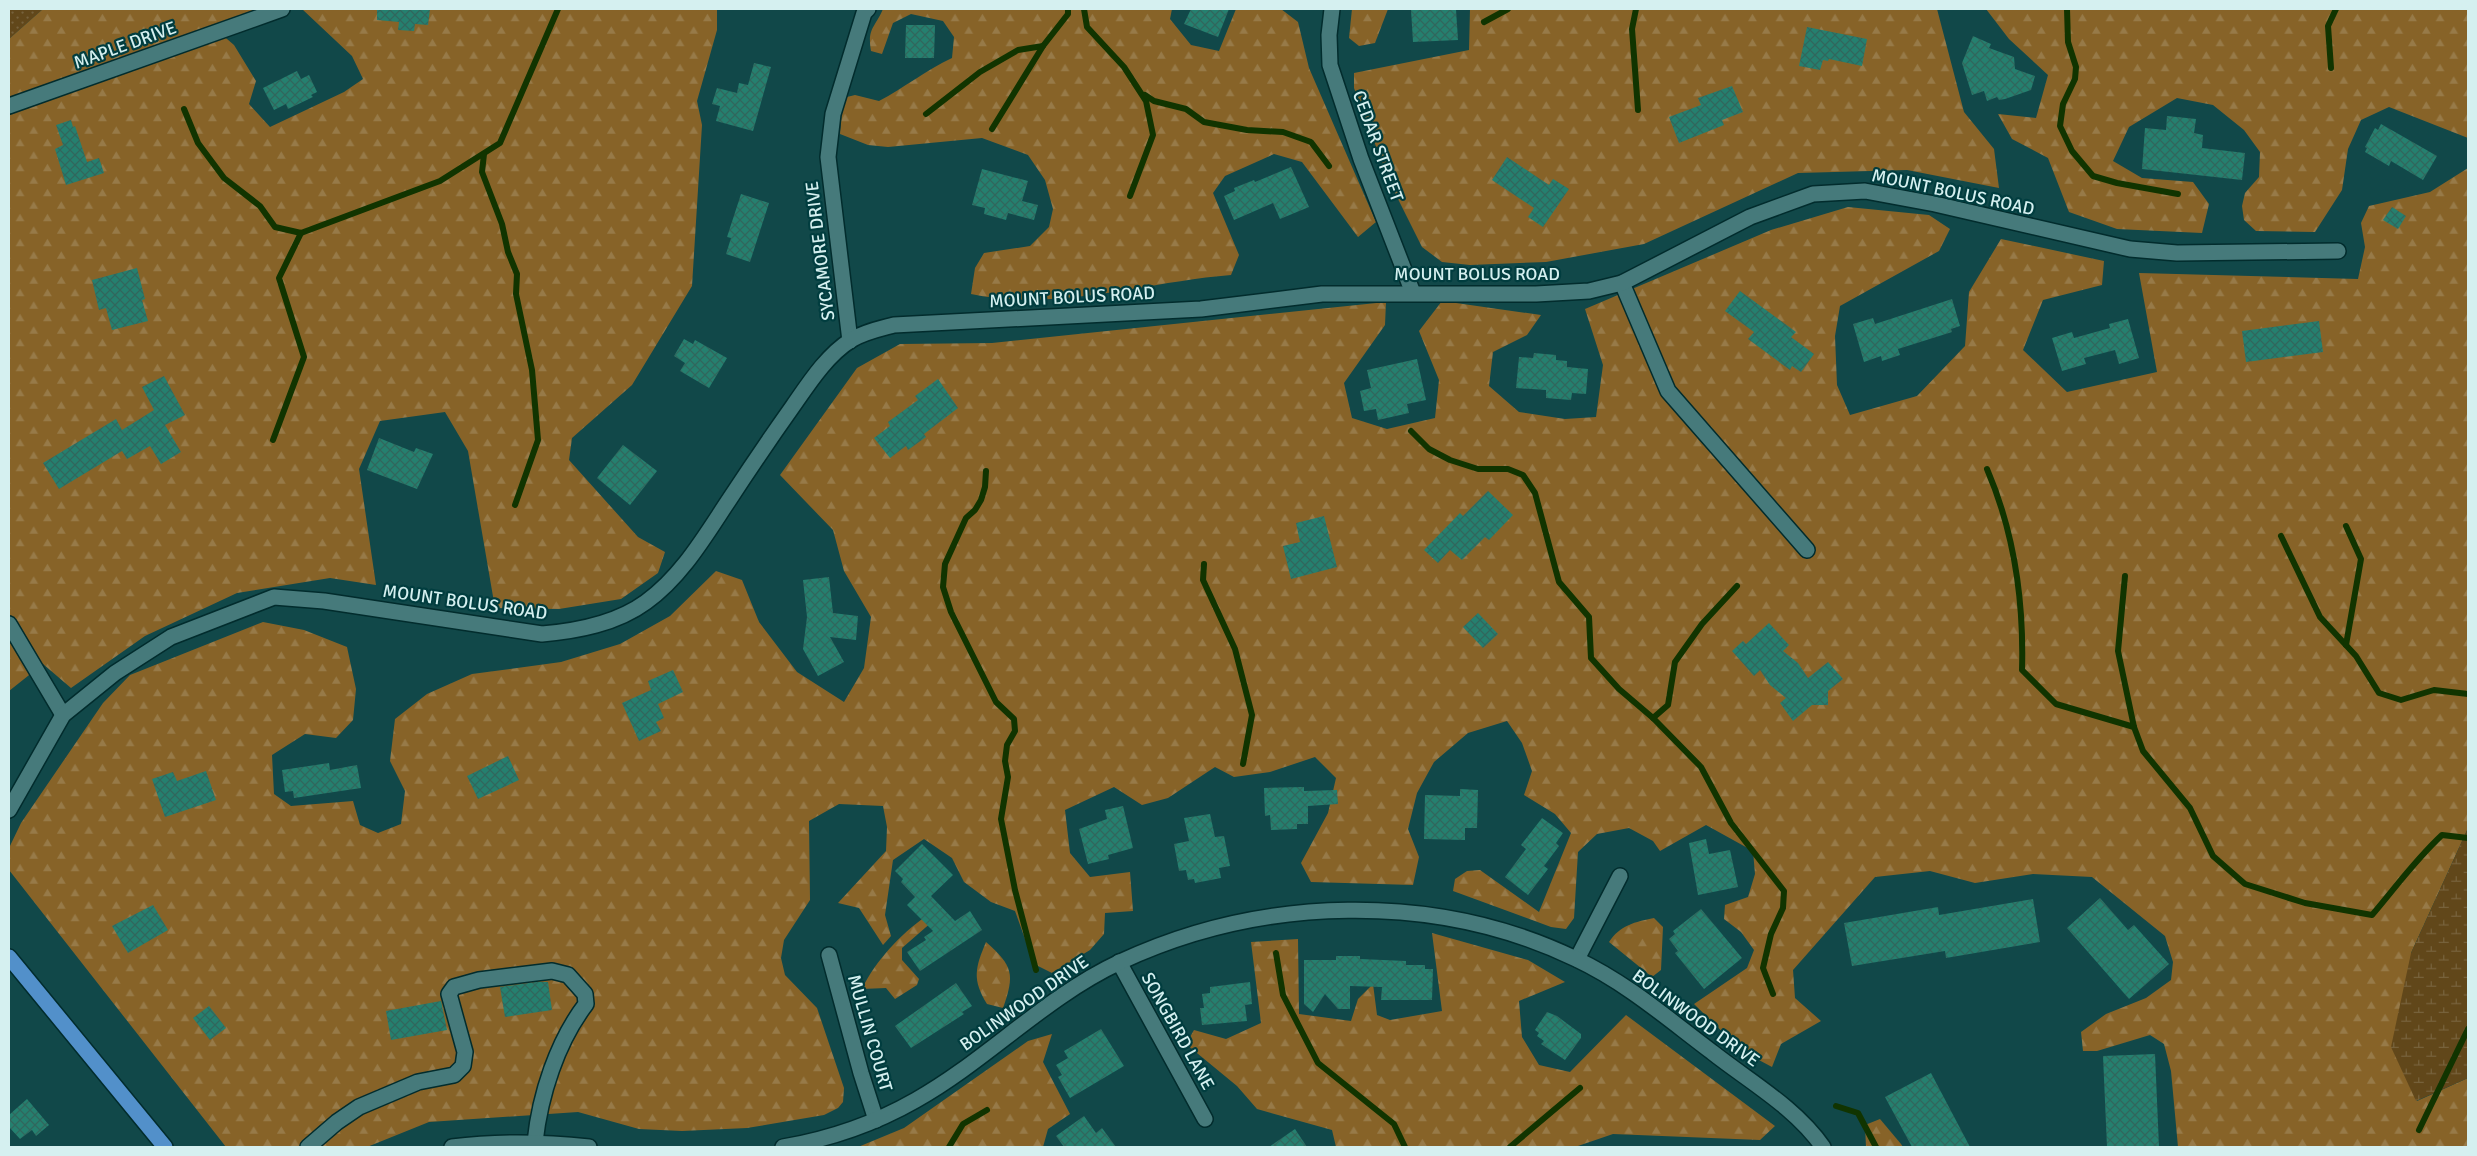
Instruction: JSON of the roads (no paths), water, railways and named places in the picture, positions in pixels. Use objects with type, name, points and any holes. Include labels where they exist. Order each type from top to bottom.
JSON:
[{"type":"main road","points":[[9,957],[165,1147]]},
{"type":"street","name":"MAPLE DRIVE","points":[[9,106],[282,9]]},
{"type":"street","name":"SYCAMORE DRIVE","points":[[850,341],[828,157],[832,114],[848,59],[864,14],[868,9]]},
{"type":"street","name":"CEDAR STREET","points":[[1332,9],[1329,35],[1330,64],[1361,159],[1413,293]]},
{"type":"street","name":"MOUNT BOLUS ROAD","points":[[9,810],[63,715],[115,673],[171,637],[274,598],[324,600],[542,634],[578,631],[629,612],[645,603],[669,582],[698,548],[804,390],[825,364],[850,341],[872,331],[894,325],[1201,309],[1322,294],[1536,294],[1589,291],[1622,283],[1750,218],[1813,194],[1865,192],[1934,204],[2130,249],[2177,253],[2338,251]]},
{"type":"street","points":[[1622,283],[1668,391],[1807,550]]},
{"type":"street","points":[[9,624],[63,715]]},
{"type":"street","points":[[1577,959],[1620,876]]},
{"type":"street","name":"BOLINWOOD DRIVE","points":[[783,1147],[819,1141],[876,1120],[917,1100],[954,1076],[1045,1007],[1119,962],[1172,941],[1224,926],[1281,915],[1354,908],[1431,915],[1502,930],[1577,959],[1645,999],[1742,1075],[1777,1099],[1801,1121],[1823,1147]]},
{"type":"street","name":"MULLIN COURT","points":[[830,955],[860,1073],[876,1120]]},
{"type":"street","name":"SONGBIRD LANE","points":[[1119,962],[1205,1118]]},
{"type":"street","points":[[308,1147],[337,1122],[359,1107],[418,1082],[454,1075],[463,1066],[465,1052],[449,994],[454,987],[479,980],[552,971],[568,975],[585,994],[586,1004],[572,1023],[558,1055],[538,1119],[535,1142]]},
{"type":"street","points":[[452,1147],[495,1142],[535,1142],[589,1147]]},
{"type":"waterway","points":[[184,109],[198,143],[224,178],[260,206],[275,227],[301,233],[440,181],[500,143],[558,9]]},
{"type":"waterway","points":[[926,114],[980,72],[1018,50],[1043,46],[1068,14],[1068,9]]},
{"type":"waterway","points":[[1084,9],[1087,27],[1124,67],[1146,101],[1153,135],[1130,196]]},
{"type":"waterway","points":[[1484,22],[1508,9]]},
{"type":"waterway","points":[[1636,9],[1632,29],[1638,110]]},
{"type":"waterway","points":[[2067,9],[2068,42],[2076,67],[2075,79],[2063,104],[2060,126],[2072,151],[2093,176],[2117,183],[2178,194]]},
{"type":"waterway","points":[[2331,68],[2328,26],[2336,9]]},
{"type":"waterway","points":[[992,129],[1043,46]]},
{"type":"waterway","points":[[1145,95],[1154,101],[1186,109],[1204,122],[1247,130],[1283,132],[1311,142],[1329,166]]},
{"type":"waterway","points":[[484,154],[482,172],[502,224],[508,252],[517,274],[516,294],[532,370],[538,440],[515,505]]},
{"type":"waterway","points":[[273,440],[304,357],[279,278],[301,233]]},
{"type":"waterway","points":[[1411,431],[1429,449],[1450,460],[1478,469],[1508,469],[1523,475],[1535,493],[1559,582],[1589,617],[1591,658],[1619,689],[1653,718],[1701,767],[1731,823],[1784,891],[1783,908],[1771,934],[1763,968],[1773,994]]},
{"type":"waterway","points":[[1987,469],[2004,517],[2015,567],[2021,618],[2022,670],[2056,704],[2134,727]]},
{"type":"waterway","points":[[986,471],[985,487],[981,500],[975,510],[966,518],[945,564],[943,587],[951,612],[996,702],[1014,719],[1015,731],[1007,745],[1005,761],[1008,777],[1001,819],[1015,890],[1036,970]]},
{"type":"waterway","points":[[2346,526],[2361,559],[2346,645]]},
{"type":"waterway","points":[[2281,536],[2320,617],[2356,656],[2379,693],[2401,700],[2434,690],[2468,694]]},
{"type":"waterway","points":[[1204,564],[1203,580],[1235,649],[1252,715],[1243,764]]},
{"type":"waterway","points":[[2125,576],[2118,651],[2134,727],[2143,751],[2190,808],[2213,856],[2245,884],[2305,903],[2372,915],[2414,864],[2442,835],[2468,838]]},
{"type":"waterway","points":[[1653,718],[1668,705],[1675,662],[1702,624],[1737,586]]},
{"type":"waterway","points":[[1276,953],[1283,995],[1318,1063],[1394,1124],[1405,1147]]},
{"type":"waterway","points":[[2419,1130],[2468,1029]]},
{"type":"waterway","points":[[1510,1147],[1580,1088]]},
{"type":"waterway","points":[[1836,1106],[1858,1113],[1876,1147]]},
{"type":"waterway","points":[[949,1147],[963,1124],[987,1110]]}]
